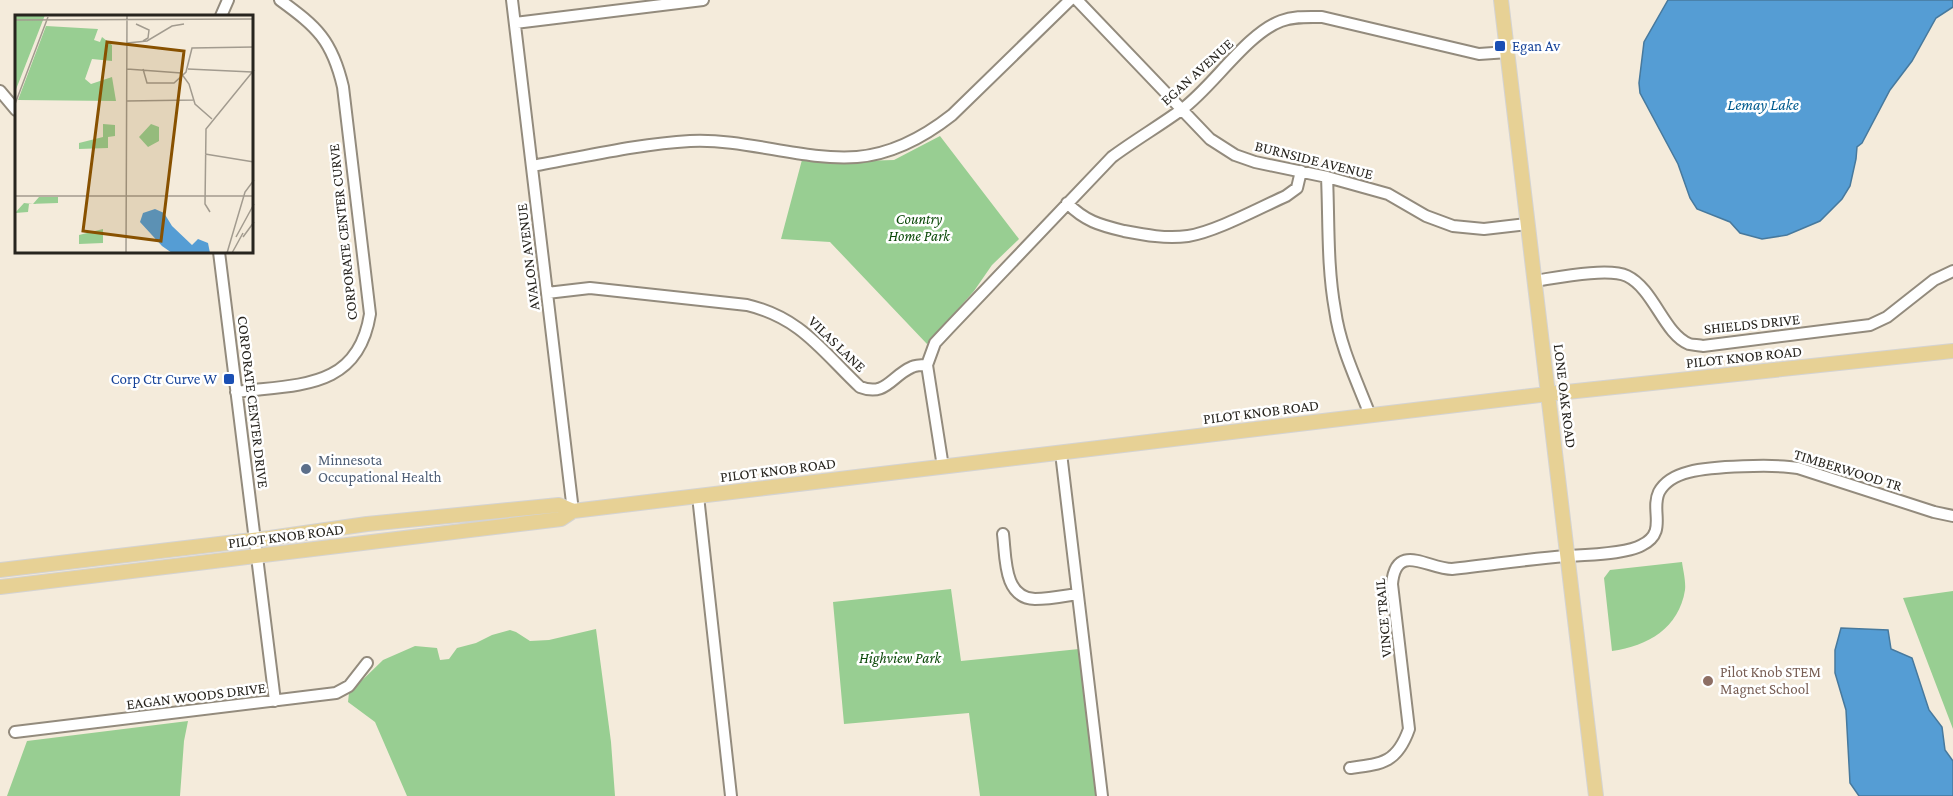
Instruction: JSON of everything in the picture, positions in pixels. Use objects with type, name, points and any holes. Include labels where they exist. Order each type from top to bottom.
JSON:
[{"type":"main road","name":"LONE OAK ROAD","points":[[1501,0],[1596,796]]},
{"type":"main road","name":"PILOT KNOB ROAD","points":[[0,587],[561,519],[573,511],[1548,394],[1953,351]]},
{"type":"main road","name":"PILOT KNOB ROAD","points":[[0,570],[368,524],[559,505],[573,511]]},
{"type":"street","points":[[221,15],[228,0]]},
{"type":"street","name":"CORPORATE CENTER CURVE","points":[[236,392],[312,382],[334,374],[349,363],[360,348],[367,331],[370,314],[343,87],[338,64],[327,42],[310,22],[280,0]]},
{"type":"street","name":"AVALON AVENUE","points":[[512,0],[573,511]]},
{"type":"street","points":[[515,23],[703,0]]},
{"type":"street","points":[[532,166],[654,144],[691,141],[728,142],[822,155],[856,157],[879,153],[912,142],[932,131],[952,115],[1070,0]]},
{"type":"street","name":"BURNSIDE AVENUE","points":[[1077,0],[1210,138],[1235,155],[1255,162],[1327,177],[1388,194],[1426,216],[1453,226],[1484,229],[1527,224]]},
{"type":"street","name":"EGAN AVENUE","points":[[927,365],[935,343],[1112,156],[1183,109],[1262,32],[1279,21],[1297,16],[1322,17],[1479,54],[1508,52]]},
{"type":"street","points":[[0,91],[15,109]]},
{"type":"street","points":[[1067,203],[1075,212],[1095,225],[1153,237],[1188,236],[1209,230],[1286,196],[1297,188],[1301,171]]},
{"type":"street","points":[[1327,177],[1330,275],[1335,312],[1344,348],[1370,415]]},
{"type":"street","name":"CORPORATE CENTER DRIVE","points":[[219,254],[275,701]]},
{"type":"street","name":"SHIELDS DRIVE","points":[[1534,281],[1607,272],[1626,275],[1643,287],[1678,336],[1690,344],[1703,346],[1870,325],[1887,317],[1934,280],[1953,271]]},
{"type":"street","name":"VILAS LANE","points":[[548,293],[590,288],[767,310],[786,318],[802,330],[860,387],[870,391],[884,387],[914,365],[927,365]]},
{"type":"street","points":[[927,365],[944,467]]},
{"type":"street","points":[[1061,453],[1102,796]]},
{"type":"street","name":"TIMBERWOOD TR","points":[[1568,556],[1582,556],[1643,545],[1652,538],[1657,528],[1656,504],[1663,486],[1678,476],[1705,469],[1777,466],[1798,468],[1953,516]]},
{"type":"street","points":[[698,496],[731,796]]},
{"type":"street","points":[[497,511],[499,527]]},
{"type":"street","points":[[1003,534],[1008,579],[1017,593],[1033,599],[1077,594]]},
{"type":"street","name":"VINCE TRAIL","points":[[1350,768],[1388,761],[1404,743],[1409,729],[1392,584],[1393,571],[1399,564],[1407,560],[1417,560],[1443,569],[1452,569],[1568,556]]},
{"type":"street","name":"EAGAN WOODS DRIVE","points":[[15,732],[336,693],[349,686],[367,663]]},
{"type":"green space","name":"Country Home Park","points":[[940,136],[1019,239],[992,265],[974,291],[927,344],[830,242],[781,239],[803,156],[861,161],[894,160]]},
{"type":"green space","points":[[1682,562],[1685,590],[1682,603],[1669,625],[1649,640],[1612,651],[1604,578],[1610,570]]},
{"type":"green space","name":"Highview Park","points":[[951,589],[961,661],[1079,649],[1097,796],[980,796],[969,713],[844,724],[833,602]]},
{"type":"green space","points":[[1953,591],[1953,729],[1903,598]]},
{"type":"green space","points":[[596,629],[611,742],[615,796],[407,796],[375,722],[348,702],[349,693],[383,660],[415,646],[437,648],[440,660],[449,659],[457,648],[510,630],[530,641],[549,640]]},
{"type":"green space","points":[[188,721],[184,741],[180,796],[7,796],[27,741]]},
{"type":"water","name":"Lemay Lake","points":[[1668,0],[1953,0],[1953,7],[1936,18],[1912,61],[1890,90],[1862,143],[1857,147],[1850,186],[1842,199],[1820,221],[1787,235],[1762,239],[1740,233],[1730,222],[1697,209],[1690,198],[1678,164],[1640,93],[1644,42]]},
{"type":"water","points":[[1841,628],[1888,630],[1891,649],[1912,658],[1929,710],[1942,727],[1945,750],[1953,761],[1953,796],[1859,796],[1850,783],[1846,710],[1835,673],[1835,650]]},
{"type":"place","name":"Egan Av","points":[[1500,46]]},
{"type":"place","name":"Corp Ctr Curve W","points":[[229,379]]},
{"type":"place","name":"Minnesota Occupational Health","points":[[306,469]]},
{"type":"place","name":"Pilot Knob STEM Magnet School","points":[[1708,681]]}]
